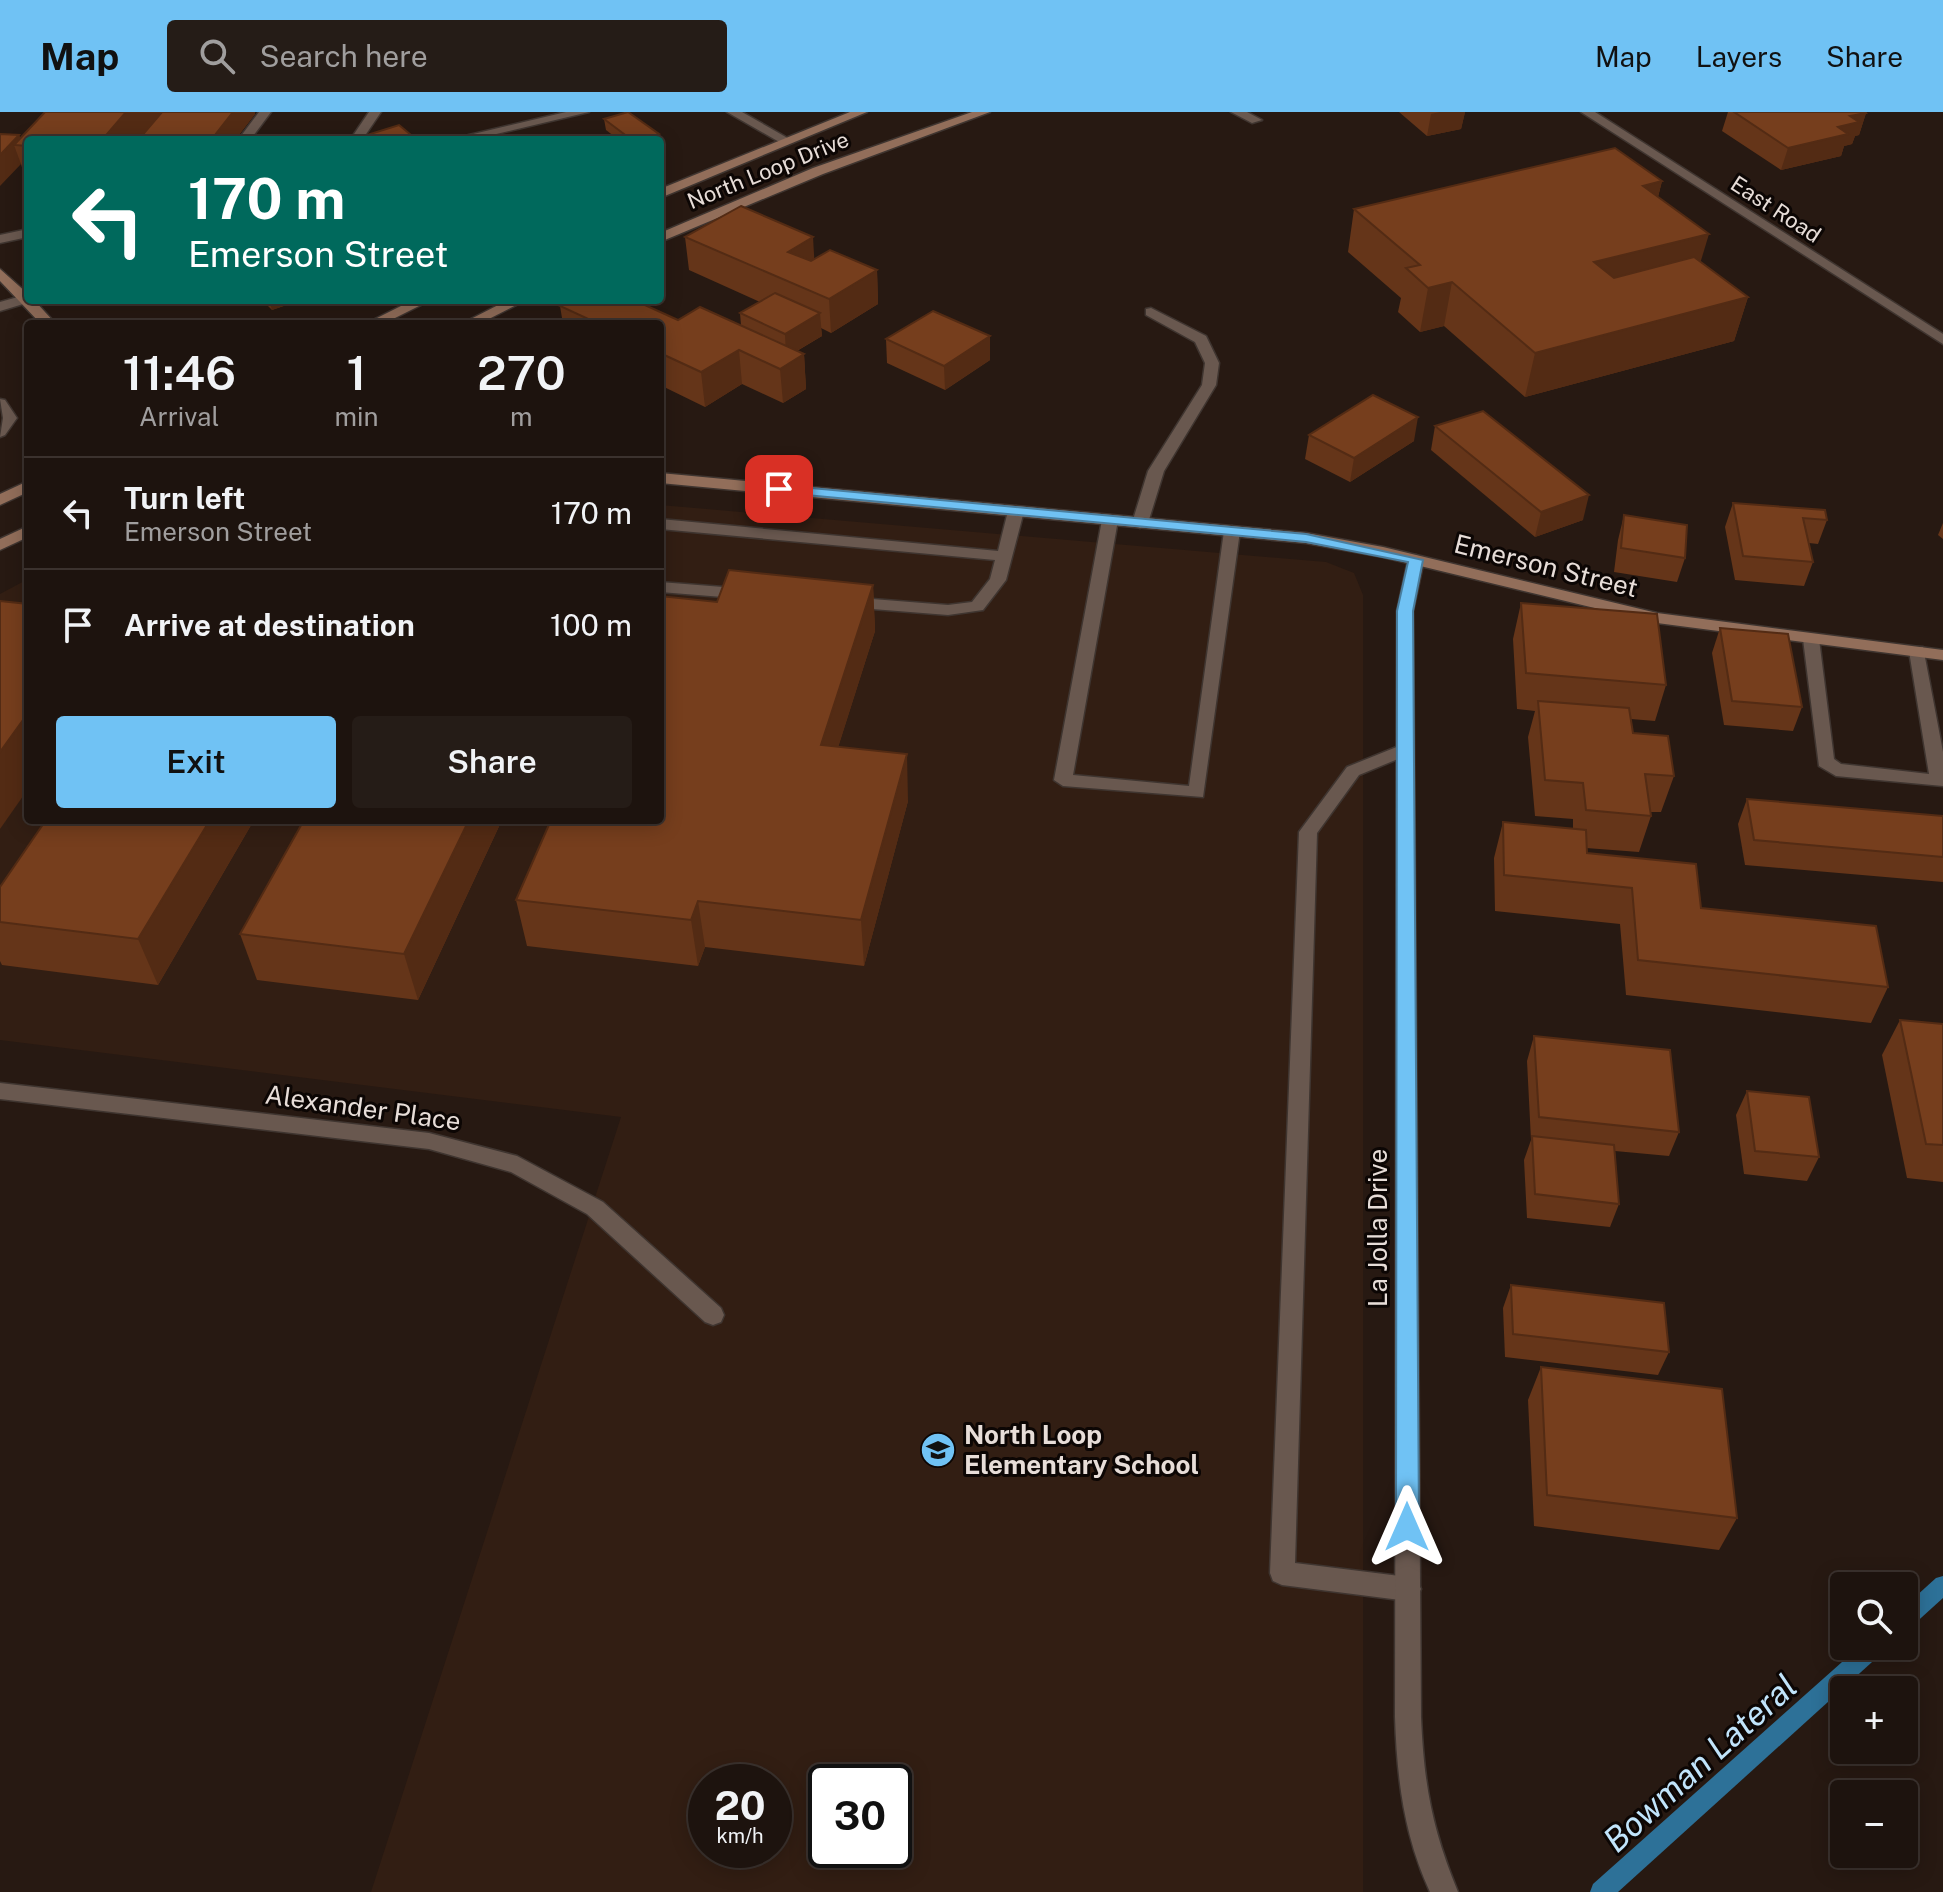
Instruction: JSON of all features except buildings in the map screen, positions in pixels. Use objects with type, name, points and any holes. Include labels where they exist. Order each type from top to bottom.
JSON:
[{"type":"street","points":[[247,136],[265,112]]},
{"type":"street","points":[[359,136],[375,112]]},
{"type":"street","points":[[472,136],[583,112]]},
{"type":"street","points":[[733,112],[785,140]]},
{"type":"street","name":"North Loop Drive","points":[[664,192],[785,140],[861,112]]},
{"type":"street","name":"North Loop Drive","points":[[664,236],[818,171],[984,112]]},
{"type":"street","points":[[1237,112],[1256,120]]},
{"type":"street","name":"East Road","points":[[1587,112],[1943,340]]},
{"type":"street","points":[[0,239],[24,234]]},
{"type":"street","points":[[0,273],[24,298]]},
{"type":"street","points":[[0,307],[24,299]]},
{"type":"street","points":[[30,304],[45,320]]},
{"type":"street","points":[[381,320],[415,304]]},
{"type":"street","points":[[476,320],[510,304]]},
{"type":"street","points":[[1140,523],[1156,471],[1209,385],[1212,363],[1201,339],[1151,312]]},
{"type":"street","points":[[0,403],[10,418],[0,432]]},
{"type":"street","name":"Emerson Street","points":[[664,478],[1306,538],[1416,560],[1657,618],[1943,655]]},
{"type":"street","points":[[0,500],[24,488]]},
{"type":"street","points":[[827,600],[948,610],[977,606],[998,580],[1016,511]]},
{"type":"street","points":[[1110,520],[1063,780],[1197,793],[1232,531]]},
{"type":"street","points":[[664,524],[1004,556]]},
{"type":"street","points":[[0,545],[24,533]]},
{"type":"street","name":"La Jolla Drive","points":[[1416,560],[1405,611],[1404,750],[1410,1773],[1420,1826],[1444,1892]]},
{"type":"street","points":[[664,587],[766,595]]},
{"type":"street","points":[[1811,639],[1825,762],[1836,770],[1939,781],[1917,651]]},
{"type":"street","points":[[1404,750],[1353,771],[1308,832],[1282,1573],[1408,1589]]},
{"type":"street","name":"Alexander Place","points":[[0,1091],[429,1141],[517,1165],[595,1208],[713,1315]]},
{"type":"shaded area","name":"North Loop Elementary School","points":[[664,505],[1326,562],[1354,573],[1363,595],[1363,1892],[371,1892],[621,1117],[0,1040],[0,594],[24,581],[24,824],[664,824]]},
{"type":"waterway","name":"Bowman Lateral","points":[[1918,1607],[1943,1585]]},
{"type":"waterway","name":"Bowman Lateral","points":[[1601,1892],[1859,1660]]},
{"type":"place","name":"North Loop Elementary School","points":[[938,1450]]},
{"type":"route","points":[[779,489],[1306,538],[1416,560],[1405,611],[1407,1527]]}]
